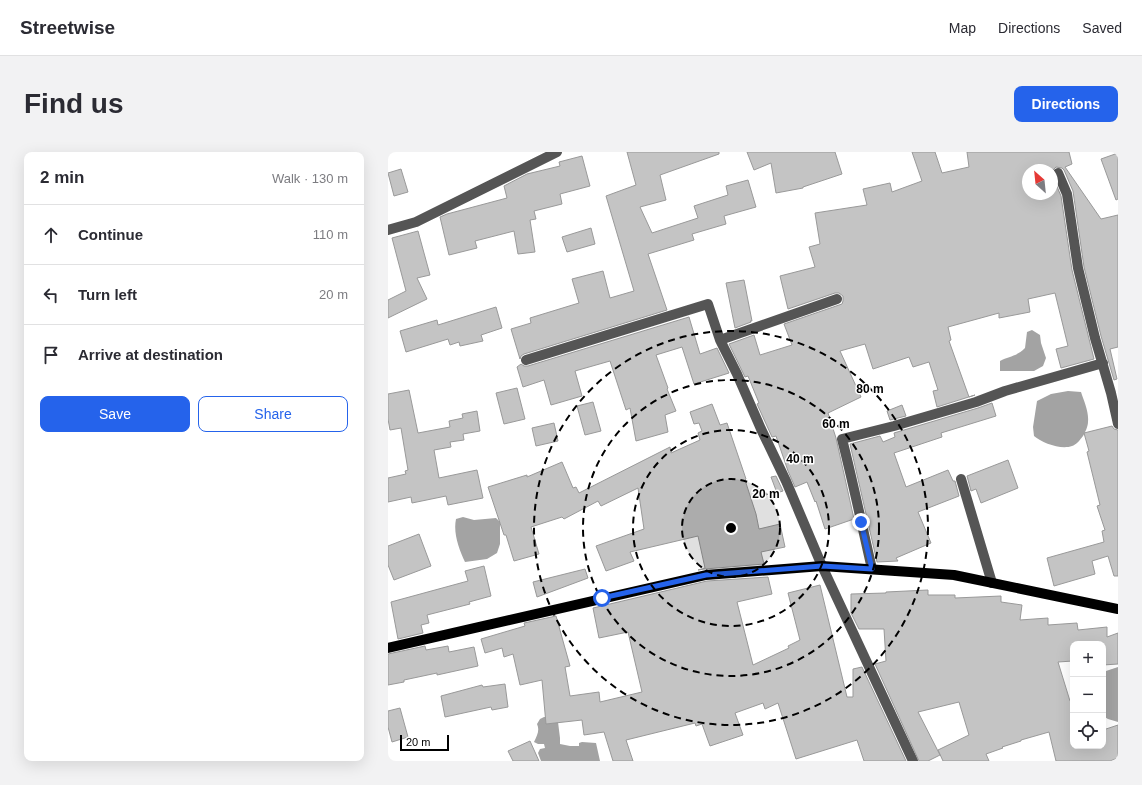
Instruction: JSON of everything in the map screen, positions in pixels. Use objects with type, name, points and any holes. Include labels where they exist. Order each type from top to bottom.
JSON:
[{"type":"main road","points":[[388,648],[706,575],[822,566],[954,575],[1118,609]]},
{"type":"street","points":[[388,230],[416,222],[557,152]]},
{"type":"street","points":[[1058,173],[1067,194],[1078,268],[1118,424]]},
{"type":"street","points":[[720,340],[837,299]]},
{"type":"street","points":[[526,360],[708,304],[720,340],[786,481],[822,566],[913,761]]},
{"type":"street","points":[[872,569],[842,439],[939,413],[976,402],[1005,391],[1103,363]]},
{"type":"street","points":[[961,479],[992,583]]},
{"type":"shaded area","points":[[1032,330],[1040,335],[1046,358],[1043,366],[1034,371],[1000,371],[1000,361],[1022,351],[1025,348],[1027,332]]},
{"type":"shaded area","points":[[1068,391],[1081,392],[1085,403],[1088,414],[1088,425],[1083,436],[1075,445],[1068,447],[1052,445],[1037,439],[1034,436],[1033,427],[1037,401],[1051,394]]},
{"type":"shaded area","points":[[463,517],[474,520],[496,518],[500,522],[500,544],[497,553],[487,559],[465,562],[455,530],[456,519]]},
{"type":"shaded area","points":[[1118,667],[1118,722],[1106,718],[1106,671]]},
{"type":"shaded area","points":[[544,717],[552,717],[558,722],[560,744],[579,746],[579,743],[582,742],[596,743],[600,761],[541,761],[538,753],[540,749],[545,748],[544,744],[534,742],[538,731],[537,724],[540,719]]},
{"type":"building","points":[[627,152],[719,152],[719,154],[660,175],[666,200],[640,207],[652,233],[698,218],[694,206],[728,195],[726,186],[748,180],[756,207],[724,216],[726,224],[692,234],[694,240],[648,254],[667,310],[524,354],[520,359],[511,329],[531,323],[530,318],[579,303],[572,279],[603,271],[610,298],[634,291],[606,196],[636,185]]},
{"type":"building","points":[[747,152],[835,152],[842,174],[803,188],[776,193],[771,163],[754,170]]},
{"type":"building","points":[[912,152],[935,152],[942,173],[969,167],[967,152],[1069,152],[1072,164],[1065,167],[1101,219],[1118,215],[1118,347],[1110,349],[1117,379],[1114,380],[1101,336],[1084,267],[1073,191],[1064,170],[1058,167],[1058,164],[1022,164],[1022,200],[1058,200],[1058,189],[1061,196],[1072,270],[1094,359],[1061,368],[1056,349],[1068,346],[1055,293],[1028,299],[1030,312],[999,318],[999,313],[948,327],[951,340],[949,341],[969,397],[937,407],[933,391],[938,390],[929,362],[913,367],[909,357],[873,369],[865,344],[840,351],[861,397],[828,413],[836,438],[854,519],[825,529],[816,501],[815,502],[807,482],[795,487],[776,436],[772,437],[757,404],[759,403],[748,376],[745,377],[729,344],[754,335],[760,355],[792,345],[784,324],[842,304],[843,296],[839,293],[835,293],[788,309],[780,276],[815,267],[809,247],[820,244],[815,213],[867,205],[863,189],[890,183],[892,192],[922,181]]},
{"type":"building","points":[[1118,153],[1118,199],[1116,200],[1101,159]]},
{"type":"building","points":[[582,156],[590,186],[560,194],[562,204],[534,211],[536,219],[530,220],[535,252],[518,254],[514,231],[475,241],[477,248],[449,255],[440,217],[507,198],[504,186],[527,174],[560,166],[559,162]]},
{"type":"building","points":[[401,169],[408,192],[394,196],[388,173]]},
{"type":"building","points":[[591,228],[595,244],[567,252],[562,237]]},
{"type":"building","points":[[418,231],[430,275],[417,278],[427,299],[388,318],[388,300],[406,291],[392,238]]},
{"type":"building","points":[[744,280],[752,321],[735,328],[726,283]]},
{"type":"building","points":[[496,307],[502,328],[481,335],[483,341],[460,346],[459,342],[450,345],[448,339],[406,352],[400,331],[437,320],[438,325]]},
{"type":"building","points":[[689,317],[700,354],[717,348],[729,373],[694,384],[682,347],[656,355],[676,411],[665,415],[668,432],[636,441],[630,408],[626,410],[610,361],[575,371],[582,396],[551,405],[544,380],[523,387],[517,367],[521,364],[528,366]]},
{"type":"building","points":[[517,388],[525,419],[504,424],[496,393]]},
{"type":"building","points":[[409,390],[418,433],[450,427],[449,421],[463,418],[462,414],[477,411],[480,431],[463,434],[464,440],[450,442],[451,447],[434,450],[439,478],[477,470],[483,498],[448,505],[446,496],[412,503],[411,497],[388,502],[388,478],[406,474],[405,471],[408,470],[401,428],[390,430],[388,419],[388,394]]},
{"type":"building","points":[[593,402],[601,431],[585,435],[577,406]]},
{"type":"building","points":[[992,403],[996,416],[941,433],[942,437],[894,453],[906,487],[948,470],[953,481],[955,481],[959,496],[918,512],[931,543],[896,558],[898,561],[877,562],[850,444],[880,436],[883,442],[895,437],[894,433]]},
{"type":"building","points":[[712,404],[720,425],[727,423],[746,479],[745,480],[756,514],[759,529],[780,524],[785,547],[761,552],[764,564],[698,570],[705,568],[698,536],[630,552],[634,561],[606,571],[596,546],[644,529],[638,488],[601,506],[598,501],[564,519],[562,517],[531,527],[539,554],[514,561],[488,487],[527,475],[527,477],[562,462],[573,488],[576,487],[579,493],[670,447],[671,453],[700,440],[698,433],[702,431],[699,423],[694,424],[690,412]]},
{"type":"building","points":[[902,405],[906,416],[890,420],[887,411]]},
{"type":"building","points":[[554,423],[558,441],[536,446],[532,428]]},
{"type":"building","points":[[1112,426],[1114,429],[1118,430],[1118,576],[1114,576],[1108,556],[1092,561],[1095,574],[1054,586],[1047,558],[1104,542],[1102,531],[1105,530],[1097,506],[1100,505],[1084,433]]},
{"type":"building","points":[[1008,460],[1018,488],[981,503],[976,489],[971,491],[967,476]]},
{"type":"building","points":[[776,476],[783,491],[777,493],[771,477]]},
{"type":"building","points":[[419,534],[431,566],[394,580],[388,565],[388,546]]},
{"type":"building","points":[[484,566],[491,596],[469,602],[470,604],[427,615],[429,623],[421,625],[423,633],[398,639],[391,602],[468,581],[465,571]]},
{"type":"building","points":[[585,569],[588,578],[537,597],[533,582]]},
{"type":"building","points":[[768,577],[772,594],[737,602],[753,665],[789,648],[788,646],[800,640],[788,593],[820,585],[847,697],[853,697],[853,669],[862,667],[906,761],[864,761],[857,740],[796,759],[778,703],[765,709],[763,703],[735,713],[743,735],[710,746],[702,724],[696,726],[695,723],[626,740],[633,761],[613,761],[604,732],[584,735],[582,720],[546,724],[542,680],[520,685],[513,654],[504,657],[502,648],[485,653],[481,639],[525,626],[524,623],[556,616],[570,666],[565,667],[570,696],[599,692],[600,702],[642,692],[628,632],[599,638],[593,608],[707,581]]},
{"type":"building","points":[[928,590],[928,595],[955,595],[955,598],[1001,596],[1001,602],[1022,605],[1020,620],[1048,618],[1048,625],[1077,623],[1078,630],[1107,627],[1107,637],[1118,633],[1118,664],[1106,665],[1106,641],[1070,641],[1070,661],[1058,662],[1070,701],[1070,749],[1106,749],[1106,729],[1118,725],[1118,758],[1110,761],[1056,761],[1049,732],[1021,740],[986,754],[989,761],[943,761],[938,750],[969,735],[959,702],[918,712],[940,755],[928,761],[919,761],[875,664],[886,661],[884,629],[859,629],[851,613],[851,594]]},
{"type":"building","points":[[425,646],[426,650],[448,646],[449,652],[474,647],[478,666],[437,675],[437,673],[388,685],[388,654]]},
{"type":"building","points":[[505,684],[508,707],[492,710],[491,707],[445,717],[441,696],[482,685],[483,687]]},
{"type":"building","points":[[400,708],[408,737],[392,742],[388,727],[388,711]]},
{"type":"building","points":[[530,741],[539,761],[513,761],[508,751]]},
{"type":"route","points":[[602,598],[706,575],[822,566],[872,569],[861,522]]}]
